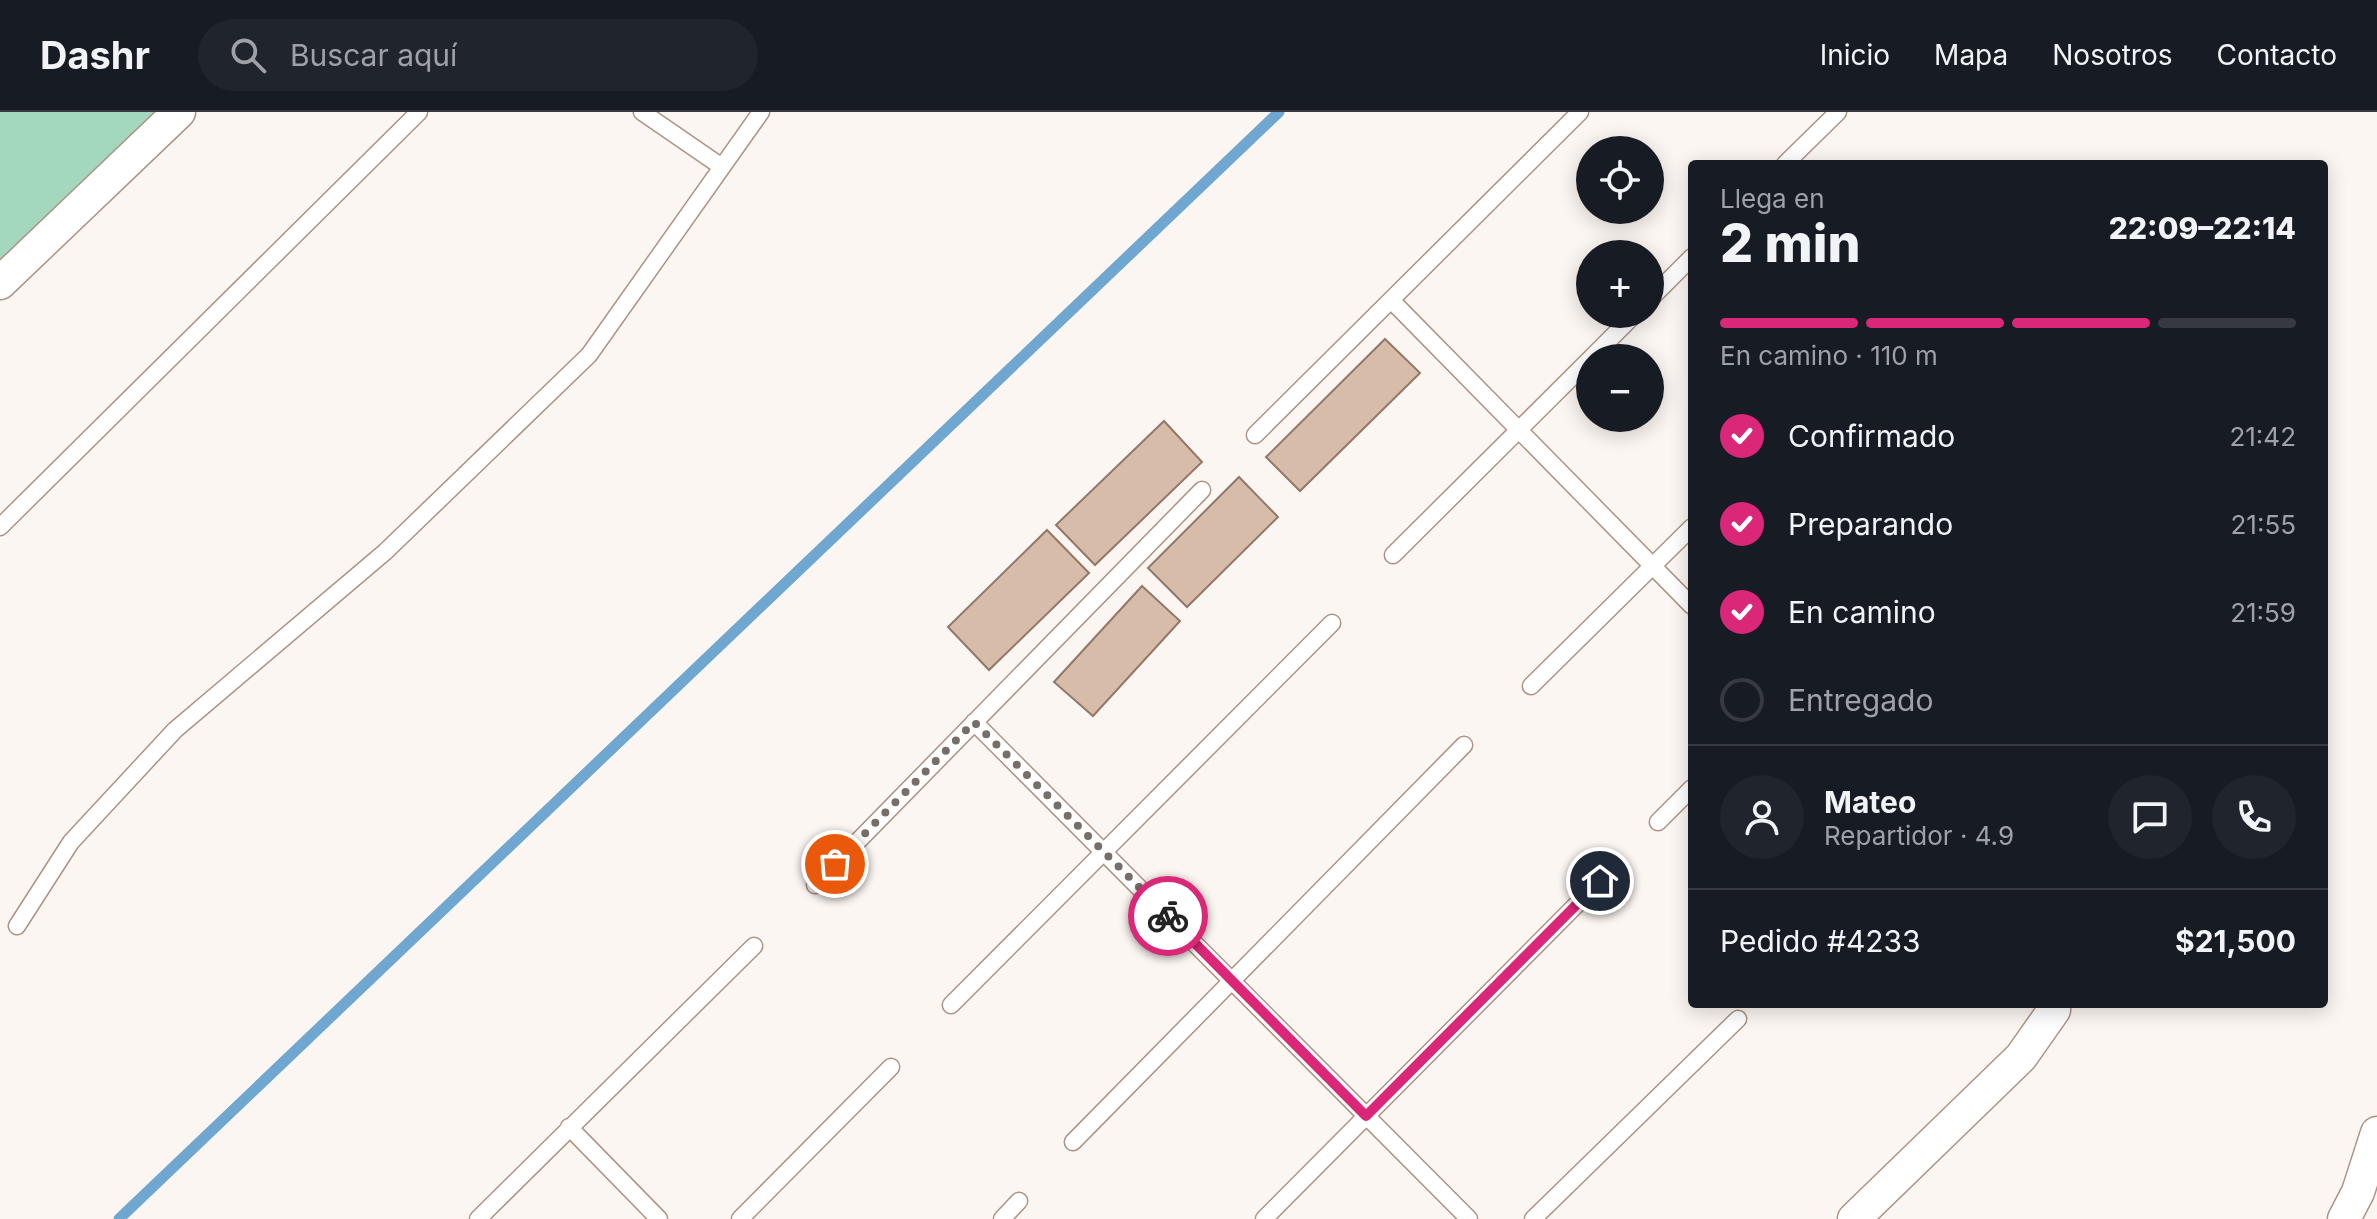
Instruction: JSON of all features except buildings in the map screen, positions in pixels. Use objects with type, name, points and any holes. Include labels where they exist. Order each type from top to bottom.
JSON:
[{"type":"street","points":[[0,283],[179,112]]},
{"type":"street","points":[[1854,1219],[2021,1057],[2054,1008]]},
{"type":"street","points":[[2344,1219],[2358,1192],[2377,1133]]},
{"type":"lane","points":[[0,527],[419,112]]},
{"type":"lane","points":[[642,112],[722,167]]},
{"type":"lane","points":[[17,926],[71,842],[175,730],[385,552],[589,355],[761,112]]},
{"type":"lane","points":[[1255,435],[1580,112]]},
{"type":"lane","points":[[1789,160],[1838,112]]},
{"type":"lane","points":[[1664,285],[1688,261]]},
{"type":"lane","points":[[1391,300],[1688,602]]},
{"type":"lane","points":[[1606,344],[1621,328]]},
{"type":"lane","points":[[1393,555],[1576,374]]},
{"type":"lane","points":[[815,885],[1202,490]]},
{"type":"lane","points":[[1531,686],[1688,531]]},
{"type":"lane","points":[[951,1005],[1332,623]]},
{"type":"lane","points":[[974,722],[1469,1219]]},
{"type":"lane","points":[[1073,1142],[1464,745]]},
{"type":"lane","points":[[1658,822],[1688,792]]},
{"type":"lane","points":[[1264,1219],[1600,881]]},
{"type":"lane","points":[[478,1219],[754,946]]},
{"type":"lane","points":[[1533,1219],[1738,1019]]},
{"type":"lane","points":[[740,1219],[891,1067]]},
{"type":"lane","points":[[569,1127],[659,1219]]},
{"type":"lane","points":[[1002,1219],[1019,1201]]},
{"type":"green space","points":[[0,112],[179,112],[0,283]]},
{"type":"waterway","points":[[119,1219],[1279,112]]},
{"type":"way so far","points":[[835,864],[974,722],[1168,916]]},
{"type":"route","points":[[1168,916],[1366,1116],[1600,881]]}]
